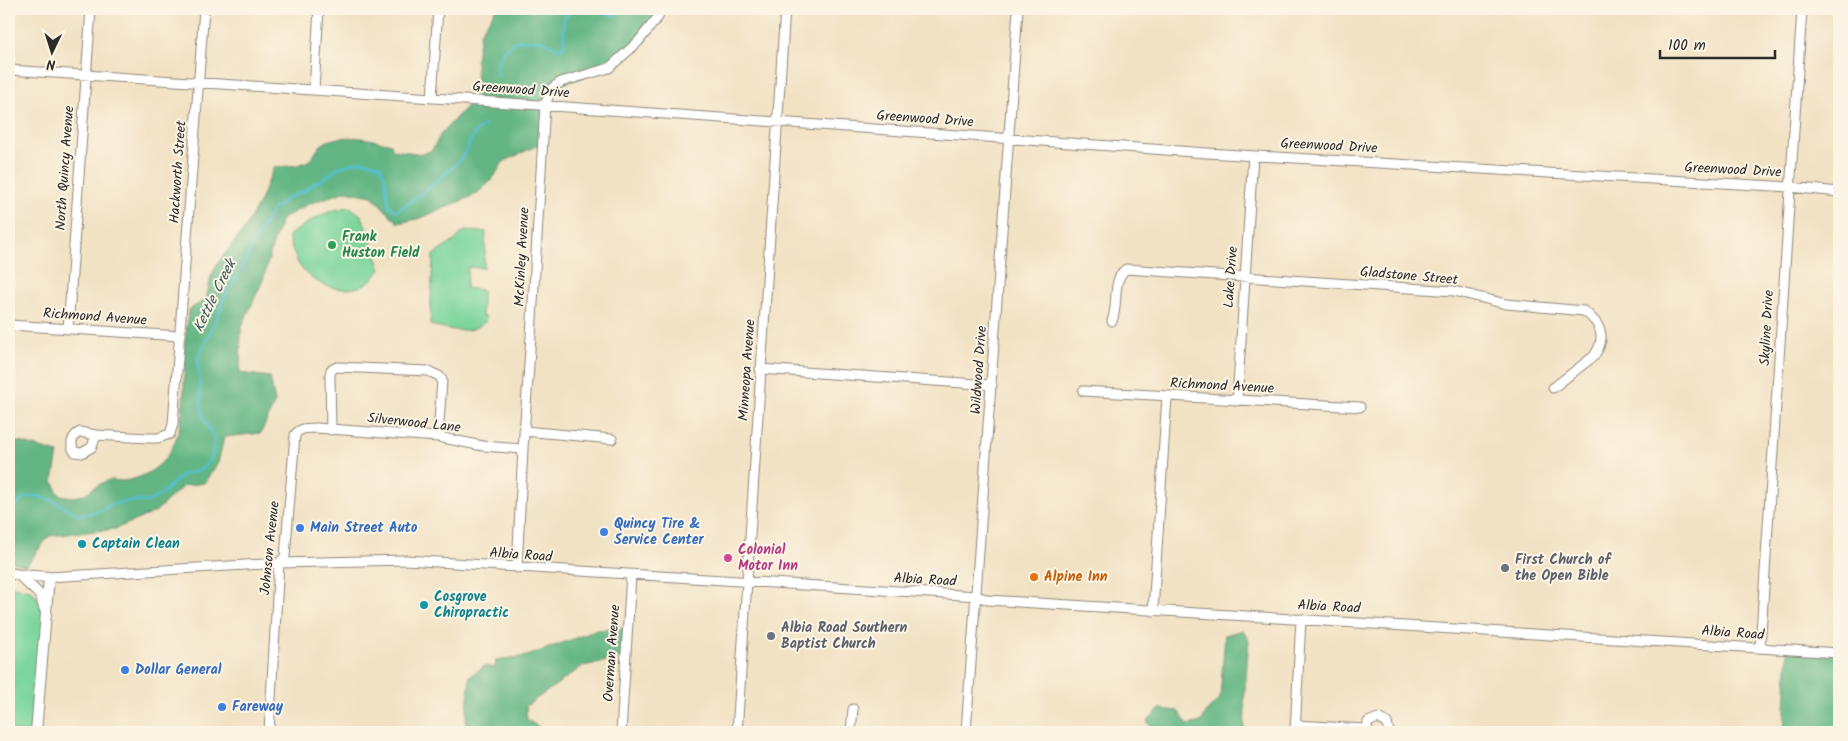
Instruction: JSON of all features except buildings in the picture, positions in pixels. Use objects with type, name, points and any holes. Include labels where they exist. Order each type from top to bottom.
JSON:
[{"type":"main road","name":"Albia Road","points":[[9,573],[19,576],[49,577]]},
{"type":"main road","points":[[19,576],[40,595],[46,613]]},
{"type":"main road","points":[[36,732],[49,577]]},
{"type":"street","name":"North Quincy Avenue","points":[[68,329],[91,9]]},
{"type":"street","name":"Hackworth Street","points":[[96,435],[158,438],[170,434],[173,424],[204,9]]},
{"type":"street","points":[[314,90],[319,9]]},
{"type":"street","points":[[432,98],[438,9]]},
{"type":"street","name":"McKinley Avenue","points":[[517,568],[545,105],[552,88],[561,82],[609,68],[638,42],[658,17],[660,9]]},
{"type":"street","name":"Minneopa Avenue","points":[[737,732],[785,9]]},
{"type":"street","name":"Wildwood Drive","points":[[966,732],[1018,9]]},
{"type":"street","name":"Skyline Drive","points":[[1760,648],[1802,9]]},
{"type":"street","name":"Greenwood Drive","points":[[9,70],[545,105],[1254,156],[1790,187],[1839,192]]},
{"type":"street","name":"Lake Drive","points":[[1237,401],[1254,156]]},
{"type":"street","name":"Gladstone Street","points":[[1112,321],[1116,312],[1118,277],[1126,269],[1454,292],[1506,304],[1584,310],[1594,318],[1600,328],[1601,340],[1598,350],[1594,356],[1553,388]]},
{"type":"street","name":"Richmond Avenue","points":[[9,325],[180,336]]},
{"type":"street","points":[[331,430],[330,376],[331,370],[337,366],[432,371],[442,380],[438,437]]},
{"type":"street","points":[[760,369],[992,385]]},
{"type":"street","name":"Richmond Avenue","points":[[1083,391],[1360,407]]},
{"type":"street","points":[[1153,611],[1167,396]]},
{"type":"street","name":"Silverwood Lane","points":[[302,429],[438,437],[483,446],[523,449]]},
{"type":"street","name":"Johnson Avenue","points":[[269,732],[279,563],[285,557],[295,435],[302,429]]},
{"type":"street","points":[[524,431],[612,439]]},
{"type":"street","name":"Albia Road","points":[[49,577],[279,563],[406,560],[977,596],[988,600],[1153,611],[1839,653]]},
{"type":"street","name":"Overman Avenue","points":[[621,732],[631,575]]},
{"type":"street","points":[[1301,619],[1295,729],[1366,731],[1371,720],[1378,718],[1387,723],[1389,732]]},
{"type":"street","points":[[851,732],[853,709]]},
{"type":"green space","points":[[496,9],[660,9],[658,17],[609,68],[552,88],[542,143],[503,162],[492,180],[475,195],[421,218],[398,223],[372,196],[346,191],[308,204],[282,219],[263,280],[241,328],[240,373],[270,377],[275,402],[261,433],[224,437],[218,463],[204,483],[183,486],[155,512],[115,529],[49,536],[26,566],[9,561],[9,442],[20,442],[58,453],[53,480],[58,494],[67,496],[80,496],[109,480],[124,481],[136,478],[160,464],[171,450],[178,434],[182,416],[185,341],[189,310],[206,299],[211,276],[220,260],[244,229],[259,203],[274,167],[304,163],[310,160],[320,146],[327,141],[345,137],[364,138],[391,144],[393,150],[423,154],[432,150],[441,134],[477,95],[476,59],[480,33]]},
{"type":"green space","name":"Frank Huston Field","points":[[350,207],[362,216],[381,270],[362,286],[343,289],[320,283],[307,275],[296,258],[288,236],[325,214]]},
{"type":"green space","points":[[464,231],[486,232],[484,268],[468,267],[466,288],[482,290],[482,316],[486,317],[485,322],[472,329],[465,330],[452,330],[430,325],[433,255],[453,242]]},
{"type":"green space","points":[[13,587],[32,590],[46,613],[36,732],[9,732],[9,616],[12,615]]},
{"type":"green space","points":[[627,628],[626,657],[583,666],[526,706],[527,720],[548,732],[465,732],[470,676],[485,666],[495,668],[496,660],[527,656],[597,630]]},
{"type":"green space","points":[[1243,630],[1249,640],[1244,702],[1244,732],[1154,732],[1147,721],[1160,709],[1178,711],[1188,725],[1201,722],[1208,710],[1220,698],[1225,635]]},
{"type":"green space","points":[[1788,650],[1839,653],[1839,732],[1784,732]]},
{"type":"waterway","name":"Kettle Creek","points":[[498,76],[496,68],[503,51],[516,41],[541,40],[559,49],[564,46],[564,19],[572,9]]},
{"type":"waterway","name":"Kettle Creek","points":[[584,9],[613,15],[620,9]]},
{"type":"waterway","name":"Kettle Creek","points":[[9,517],[11,510],[25,497],[36,496],[51,500],[79,515],[96,512],[113,504],[133,501],[147,502],[159,496],[182,475],[201,470],[212,457],[214,438],[204,420],[201,406],[199,355],[217,318],[225,295],[238,276],[271,212],[289,197],[304,191],[339,167],[361,161],[380,165],[385,178],[389,206],[397,211],[458,162],[472,137],[484,125]]},
{"type":"place","name":"Frank Huston Field","points":[[332,245]]},
{"type":"place","name":"Main Street Auto","points":[[300,528]]},
{"type":"place","name":"Quincy Tire & Service Center","points":[[604,532]]},
{"type":"place","name":"Captain Clean","points":[[82,544]]},
{"type":"place","name":"Colonial Motor Inn","points":[[728,558]]},
{"type":"place","name":"First Church of the Open Bible","points":[[1505,568]]},
{"type":"place","name":"Alpine Inn","points":[[1034,577]]},
{"type":"place","name":"Cosgrove Chiropractic","points":[[424,605]]},
{"type":"place","name":"Albia Road Southern Baptist Church","points":[[771,636]]},
{"type":"place","name":"Dollar General","points":[[125,670]]},
{"type":"place","name":"Fareway","points":[[222,707]]}]
